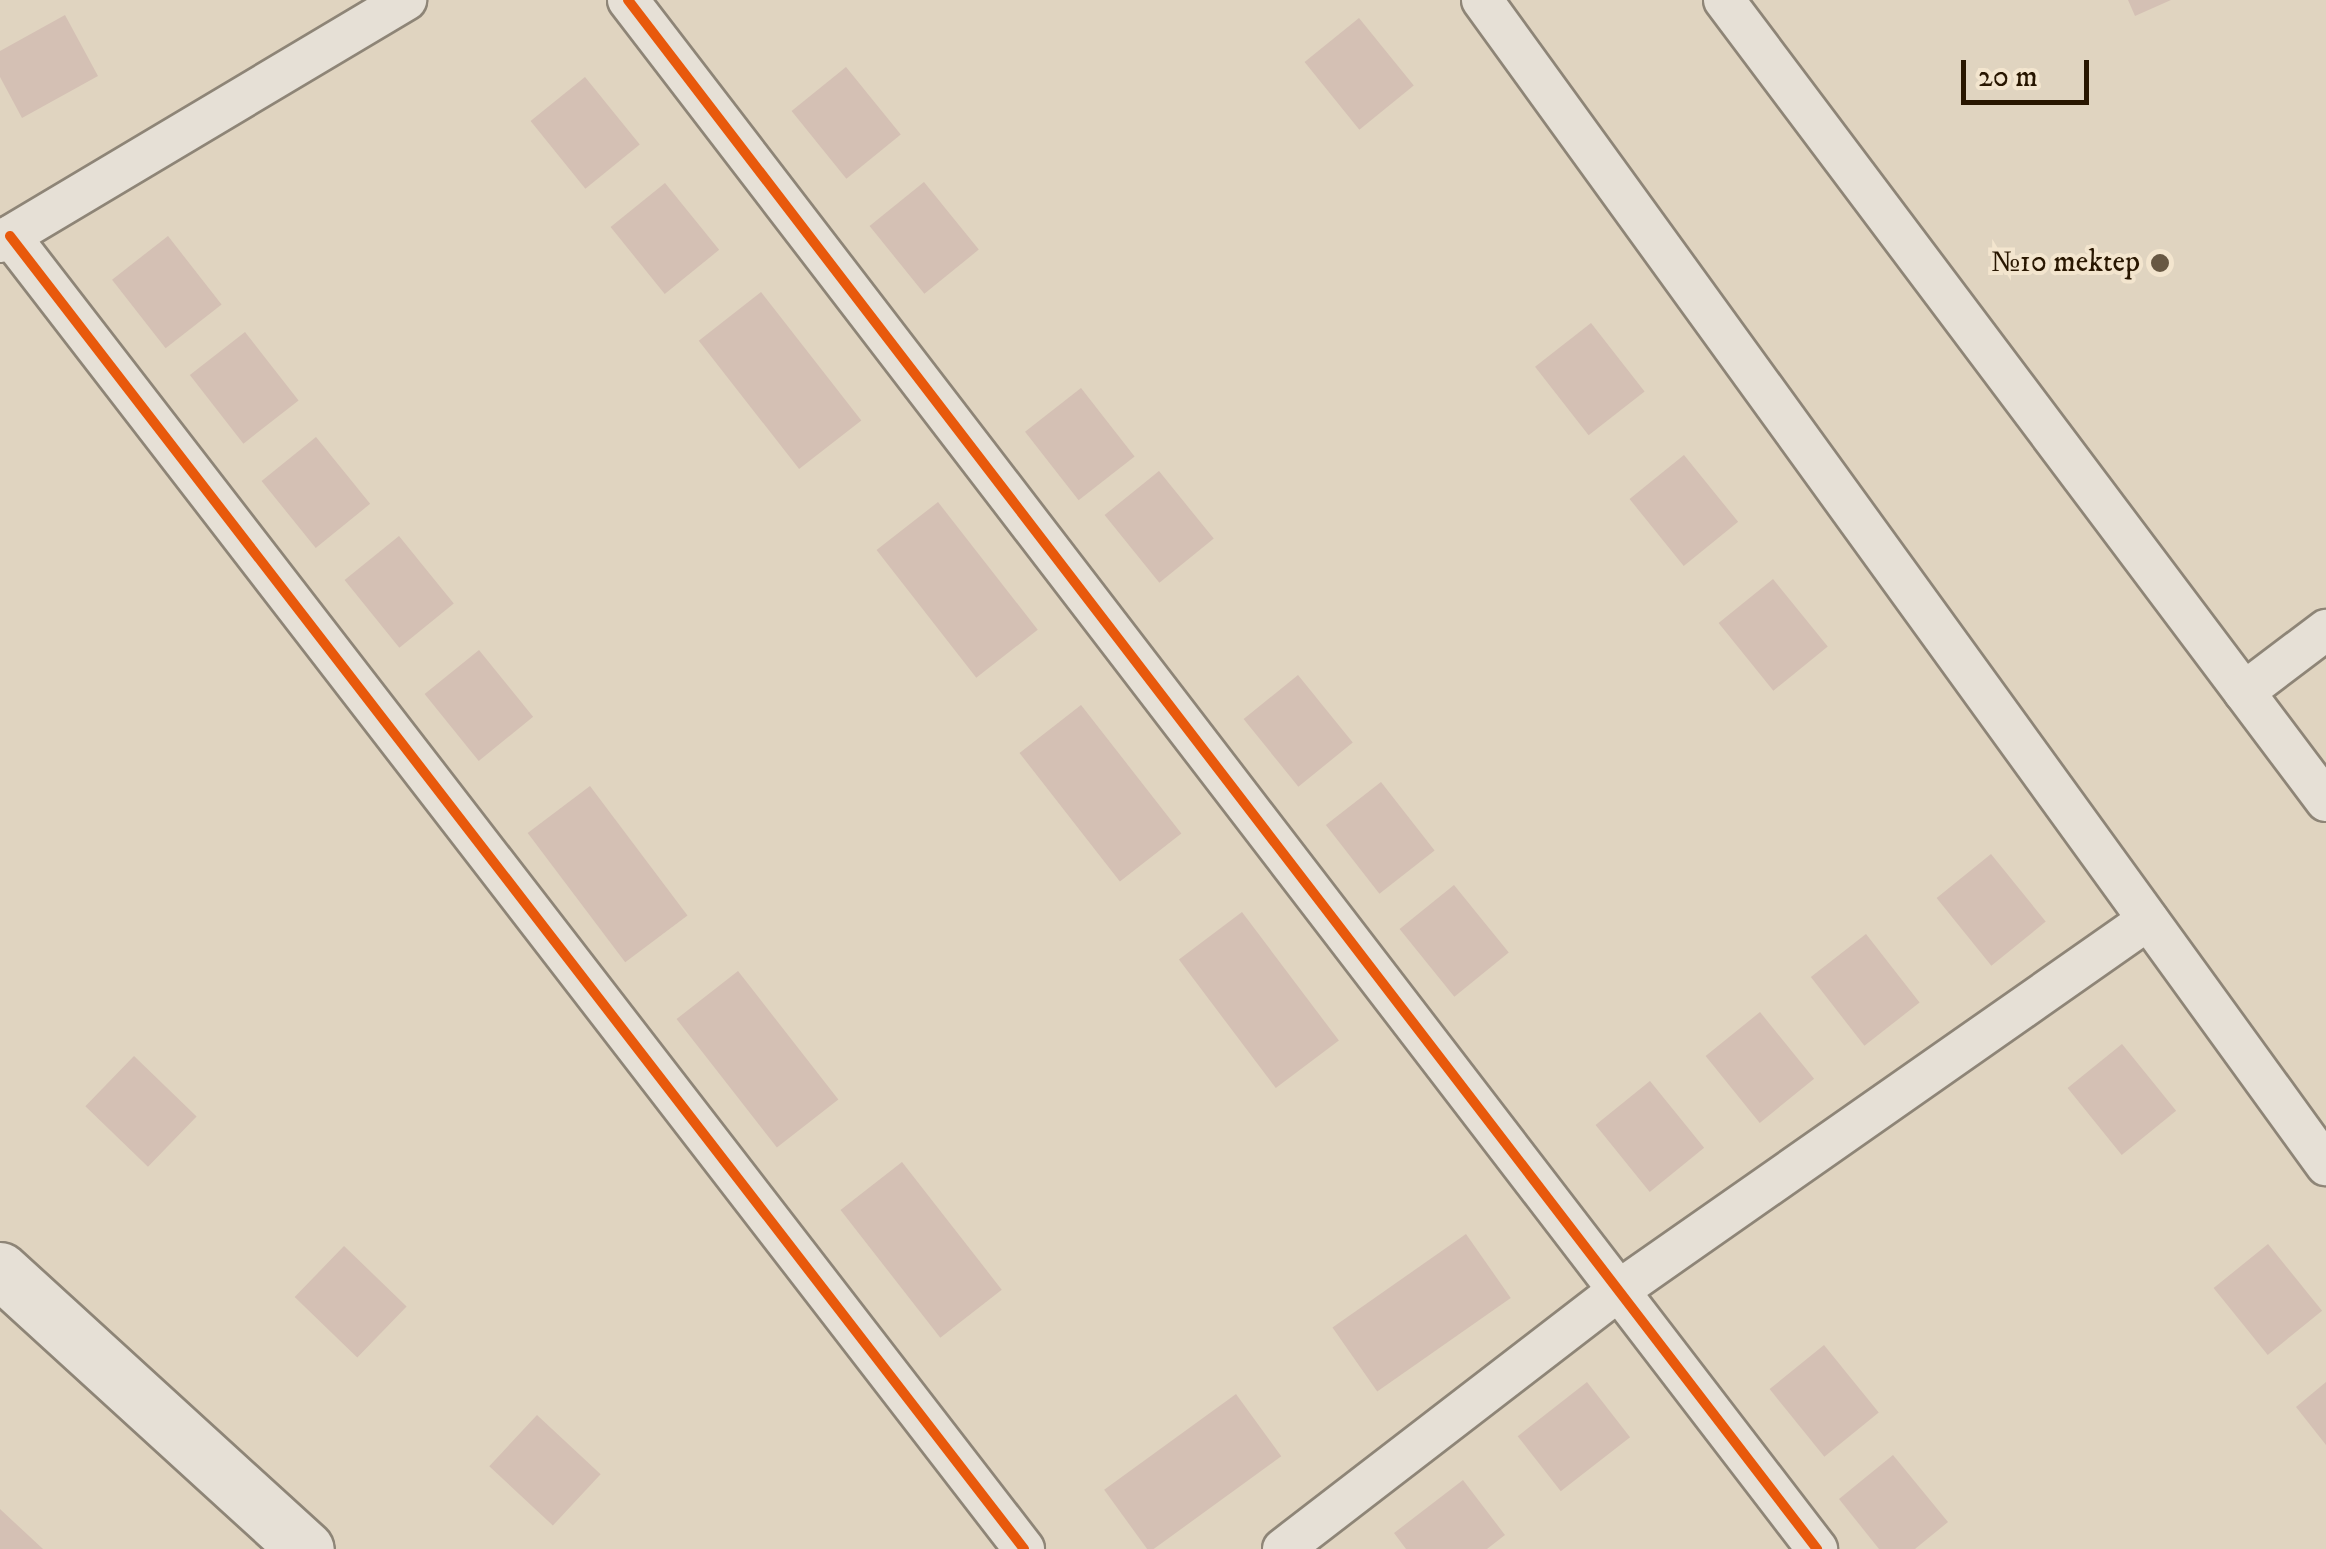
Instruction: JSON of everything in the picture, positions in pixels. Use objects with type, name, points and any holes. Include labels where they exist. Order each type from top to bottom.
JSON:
[{"type":"main road","points":[[0,1270],[306,1549]]},
{"type":"street","points":[[406,0],[5,239],[1024,1549]]},
{"type":"street","points":[[628,0],[1817,1549]]},
{"type":"street","points":[[1482,0],[2326,1165]]},
{"type":"street","points":[[1724,0],[2326,801]]},
{"type":"street","points":[[2244,692],[2326,630]]},
{"type":"street","points":[[1283,1549],[1618,1291],[2148,920]]},
{"type":"building","points":[[2128,0],[2171,0],[2135,16]]},
{"type":"building","points":[[65,15],[98,76],[22,118],[0,77],[0,51]]},
{"type":"building","points":[[1359,18],[1414,86],[1359,130],[1305,62]]},
{"type":"building","points":[[846,67],[901,135],[846,179],[792,111]]},
{"type":"building","points":[[585,77],[640,145],[585,189],[531,121]]},
{"type":"building","points":[[924,182],[979,250],[924,294],[870,226]]},
{"type":"building","points":[[665,183],[719,250],[665,294],[611,227]]},
{"type":"building","points":[[168,236],[222,305],[166,348],[112,280]]},
{"type":"building","points":[[761,292],[861,420],[799,469],[699,341]]},
{"type":"building","points":[[1591,323],[1645,392],[1589,435],[1535,367]]},
{"type":"building","points":[[245,332],[299,401],[243,444],[190,375]]},
{"type":"building","points":[[1081,388],[1135,457],[1079,500],[1025,432]]},
{"type":"building","points":[[316,437],[370,504],[316,548],[262,481]]},
{"type":"building","points":[[1684,455],[1738,522],[1684,566],[1630,499]]},
{"type":"building","points":[[1159,471],[1214,539],[1159,583],[1105,515]]},
{"type":"building","points":[[938,502],[1038,630],[976,678],[877,550]]},
{"type":"building","points":[[399,536],[454,604],[399,648],[345,580]]},
{"type":"building","points":[[1773,579],[1828,647],[1773,691],[1719,623]]},
{"type":"building","points":[[479,650],[533,717],[479,761],[425,694]]},
{"type":"building","points":[[1298,675],[1353,743],[1298,787],[1244,719]]},
{"type":"building","points":[[1081,705],[1181,833],[1120,881],[1020,753]]},
{"type":"building","points":[[1381,782],[1435,851],[1379,894],[1326,825]]},
{"type":"building","points":[[590,786],[687,915],[625,962],[528,833]]},
{"type":"building","points":[[1991,854],[2046,922],[1991,966],[1937,898]]},
{"type":"building","points":[[1454,885],[1509,953],[1454,997],[1400,929]]},
{"type":"building","points":[[1242,912],[1339,1041],[1276,1088],[1179,960]]},
{"type":"building","points":[[1866,934],[1920,1003],[1864,1046],[1811,977]]},
{"type":"building","points":[[738,971],[838,1099],[777,1147],[677,1019]]},
{"type":"building","points":[[1760,1012],[1814,1079],[1760,1123],[1706,1056]]},
{"type":"building","points":[[2122,1044],[2176,1111],[2122,1155],[2068,1088]]},
{"type":"building","points":[[134,1056],[197,1116],[148,1167],[85,1106]]},
{"type":"building","points":[[1650,1081],[1704,1148],[1650,1192],[1596,1125]]},
{"type":"building","points":[[902,1162],[1002,1290],[940,1338],[841,1210]]},
{"type":"building","points":[[1466,1234],[1511,1298],[1377,1391],[1332,1327]]},
{"type":"building","points":[[2268,1244],[2322,1311],[2268,1355],[2214,1288]]},
{"type":"building","points":[[344,1246],[407,1306],[357,1358],[295,1297]]},
{"type":"building","points":[[1824,1345],[1879,1413],[1824,1457],[1770,1389]]},
{"type":"building","points":[[1587,1382],[1630,1437],[1561,1491],[1518,1436]]},
{"type":"building","points":[[2326,1382],[2326,1445],[2296,1407]]},
{"type":"building","points":[[1236,1394],[1281,1456],[1154,1549],[1147,1549],[1104,1490]]},
{"type":"building","points":[[537,1415],[601,1474],[553,1526],[489,1466]]},
{"type":"building","points":[[1893,1455],[1948,1522],[1915,1549],[1879,1549],[1839,1499]]},
{"type":"building","points":[[1463,1480],[1505,1535],[1487,1549],[1406,1549],[1394,1533]]},
{"type":"building","points":[[0,1509],[43,1549],[0,1549]]},
{"type":"cycle path","points":[[628,0],[1817,1549]]},
{"type":"cycle path","points":[[10,236],[1024,1549]]},
{"type":"place","name":"№10 mektep","points":[[2160,263]]}]
